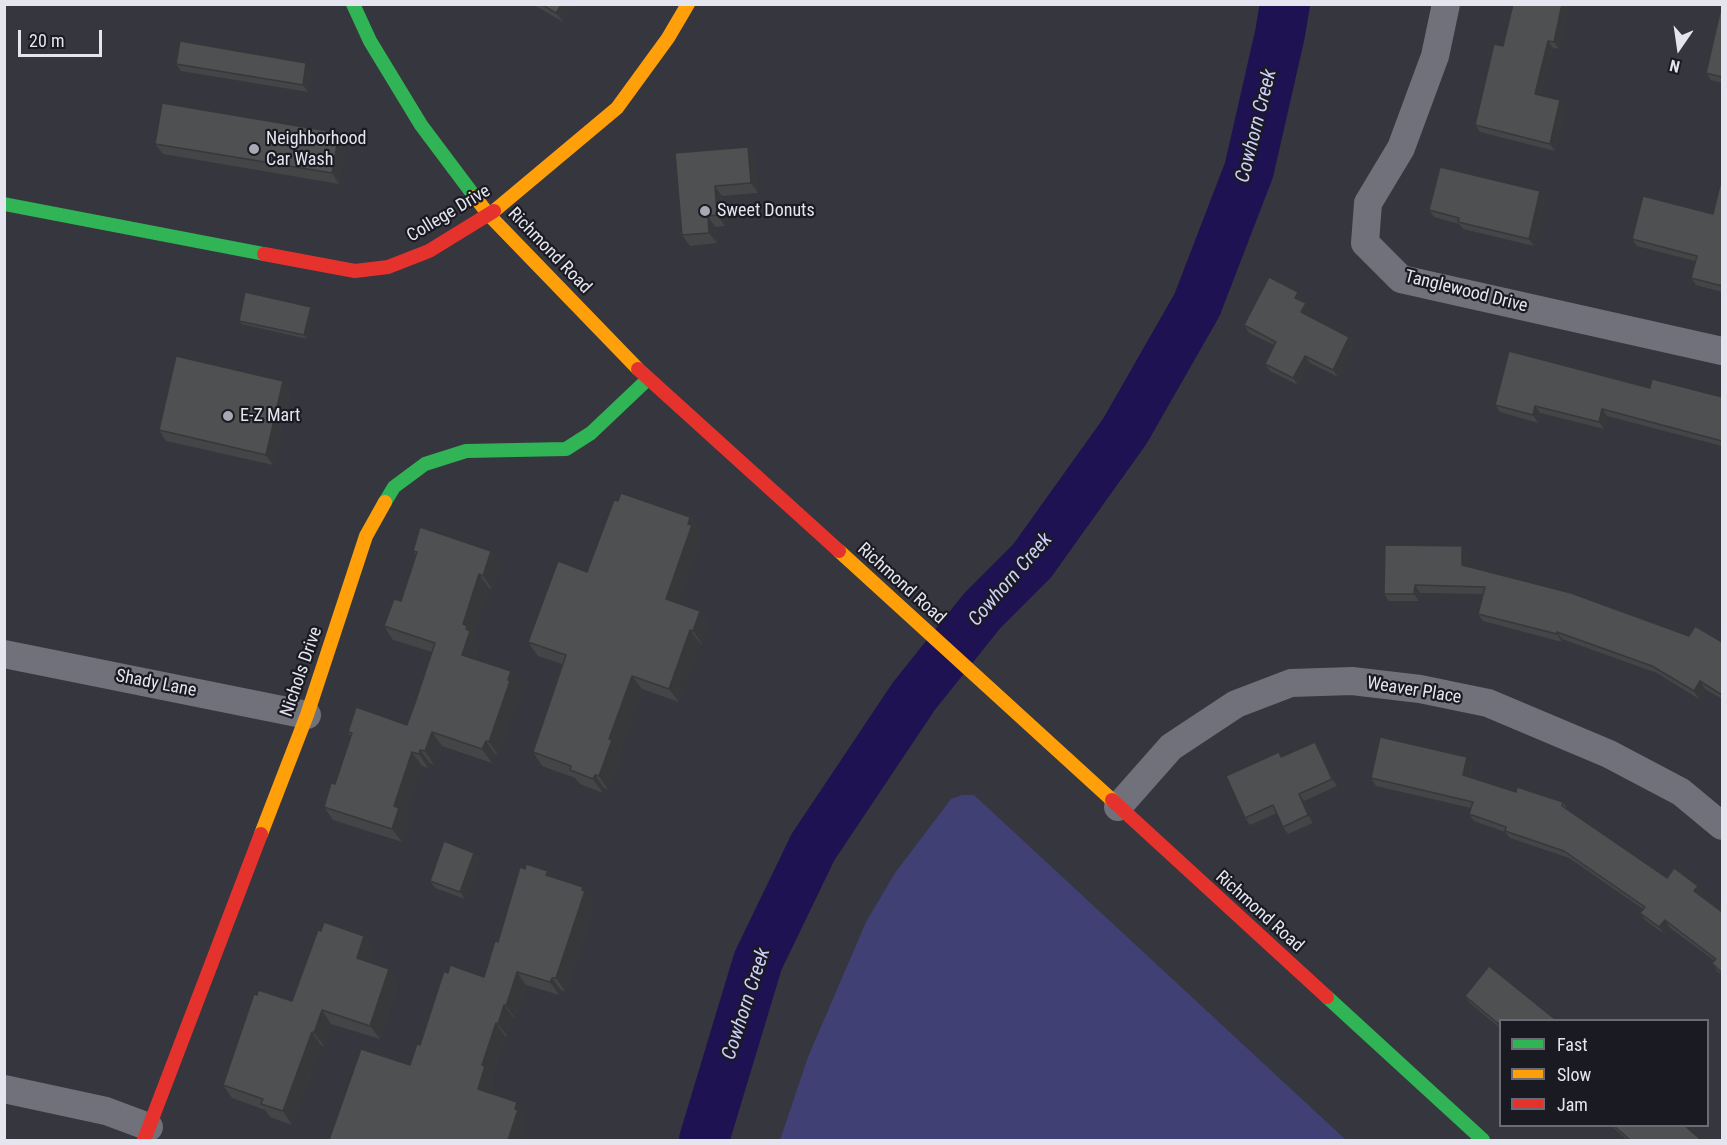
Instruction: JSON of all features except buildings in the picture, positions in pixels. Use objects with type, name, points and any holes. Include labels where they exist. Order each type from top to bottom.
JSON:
[{"type":"street","name":"Richmond Road","points":[[353,4],[370,41],[422,125],[489,216],[648,379],[895,601],[1483,1140]]},
{"type":"street","name":"College Drive","points":[[4,204],[355,271],[388,267],[429,251],[489,216],[617,108],[668,38],[688,4]]},
{"type":"street","name":"Tanglewood Drive","points":[[1446,4],[1435,56],[1401,148],[1368,203],[1365,243],[1401,279],[1722,351]]},
{"type":"street","name":"Nichols Drive","points":[[146,1134],[307,715],[366,536],[394,487],[425,464],[466,451],[566,449],[591,433],[648,379]]},
{"type":"street","name":"Shady Lane","points":[[4,654],[307,715]]},
{"type":"street","name":"Weaver Place","points":[[1118,807],[1171,747],[1236,704],[1291,683],[1352,681],[1420,689],[1488,704],[1506,711],[1609,754],[1681,792],[1722,826]]},
{"type":"street","points":[[4,1089],[106,1111],[146,1134]]},
{"type":"shaded area","points":[[962,795],[974,795],[1346,1140],[780,1140],[808,1057],[866,922],[895,873],[951,799]]},
{"type":"waterway","name":"Cowhorn Creek","points":[[704,1140],[758,961],[813,847],[914,696],[982,611],[1032,561],[1125,431],[1197,305],[1249,170],[1285,4]]},
{"type":"traffic: fast","points":[[353,4],[370,41],[421,125],[475,197]]},
{"type":"traffic: fast","points":[[4,204],[264,254]]},
{"type":"traffic: fast","points":[[385,502],[394,487],[425,464],[466,451],[566,449],[591,433],[648,379]]},
{"type":"traffic: fast","points":[[1327,997],[1483,1140]]},
{"type":"traffic: slow","points":[[494,211],[617,108],[668,38],[688,4]]},
{"type":"traffic: slow","points":[[475,197],[489,215],[638,369]]},
{"type":"traffic: slow","points":[[261,834],[307,715],[366,536],[385,502]]},
{"type":"traffic: slow","points":[[839,551],[1112,800]]},
{"type":"traffic: jam","points":[[264,254],[355,271],[388,267],[429,251],[494,211]]},
{"type":"traffic: jam","points":[[638,369],[839,551]]},
{"type":"traffic: jam","points":[[1112,800],[1327,997]]},
{"type":"traffic: jam","points":[[144,1140],[261,834]]},
{"type":"place","name":"Neighborhood Car Wash","points":[[254,149]]},
{"type":"place","name":"Sweet Donuts","points":[[705,211]]},
{"type":"place","name":"E-Z Mart","points":[[228,416]]}]
